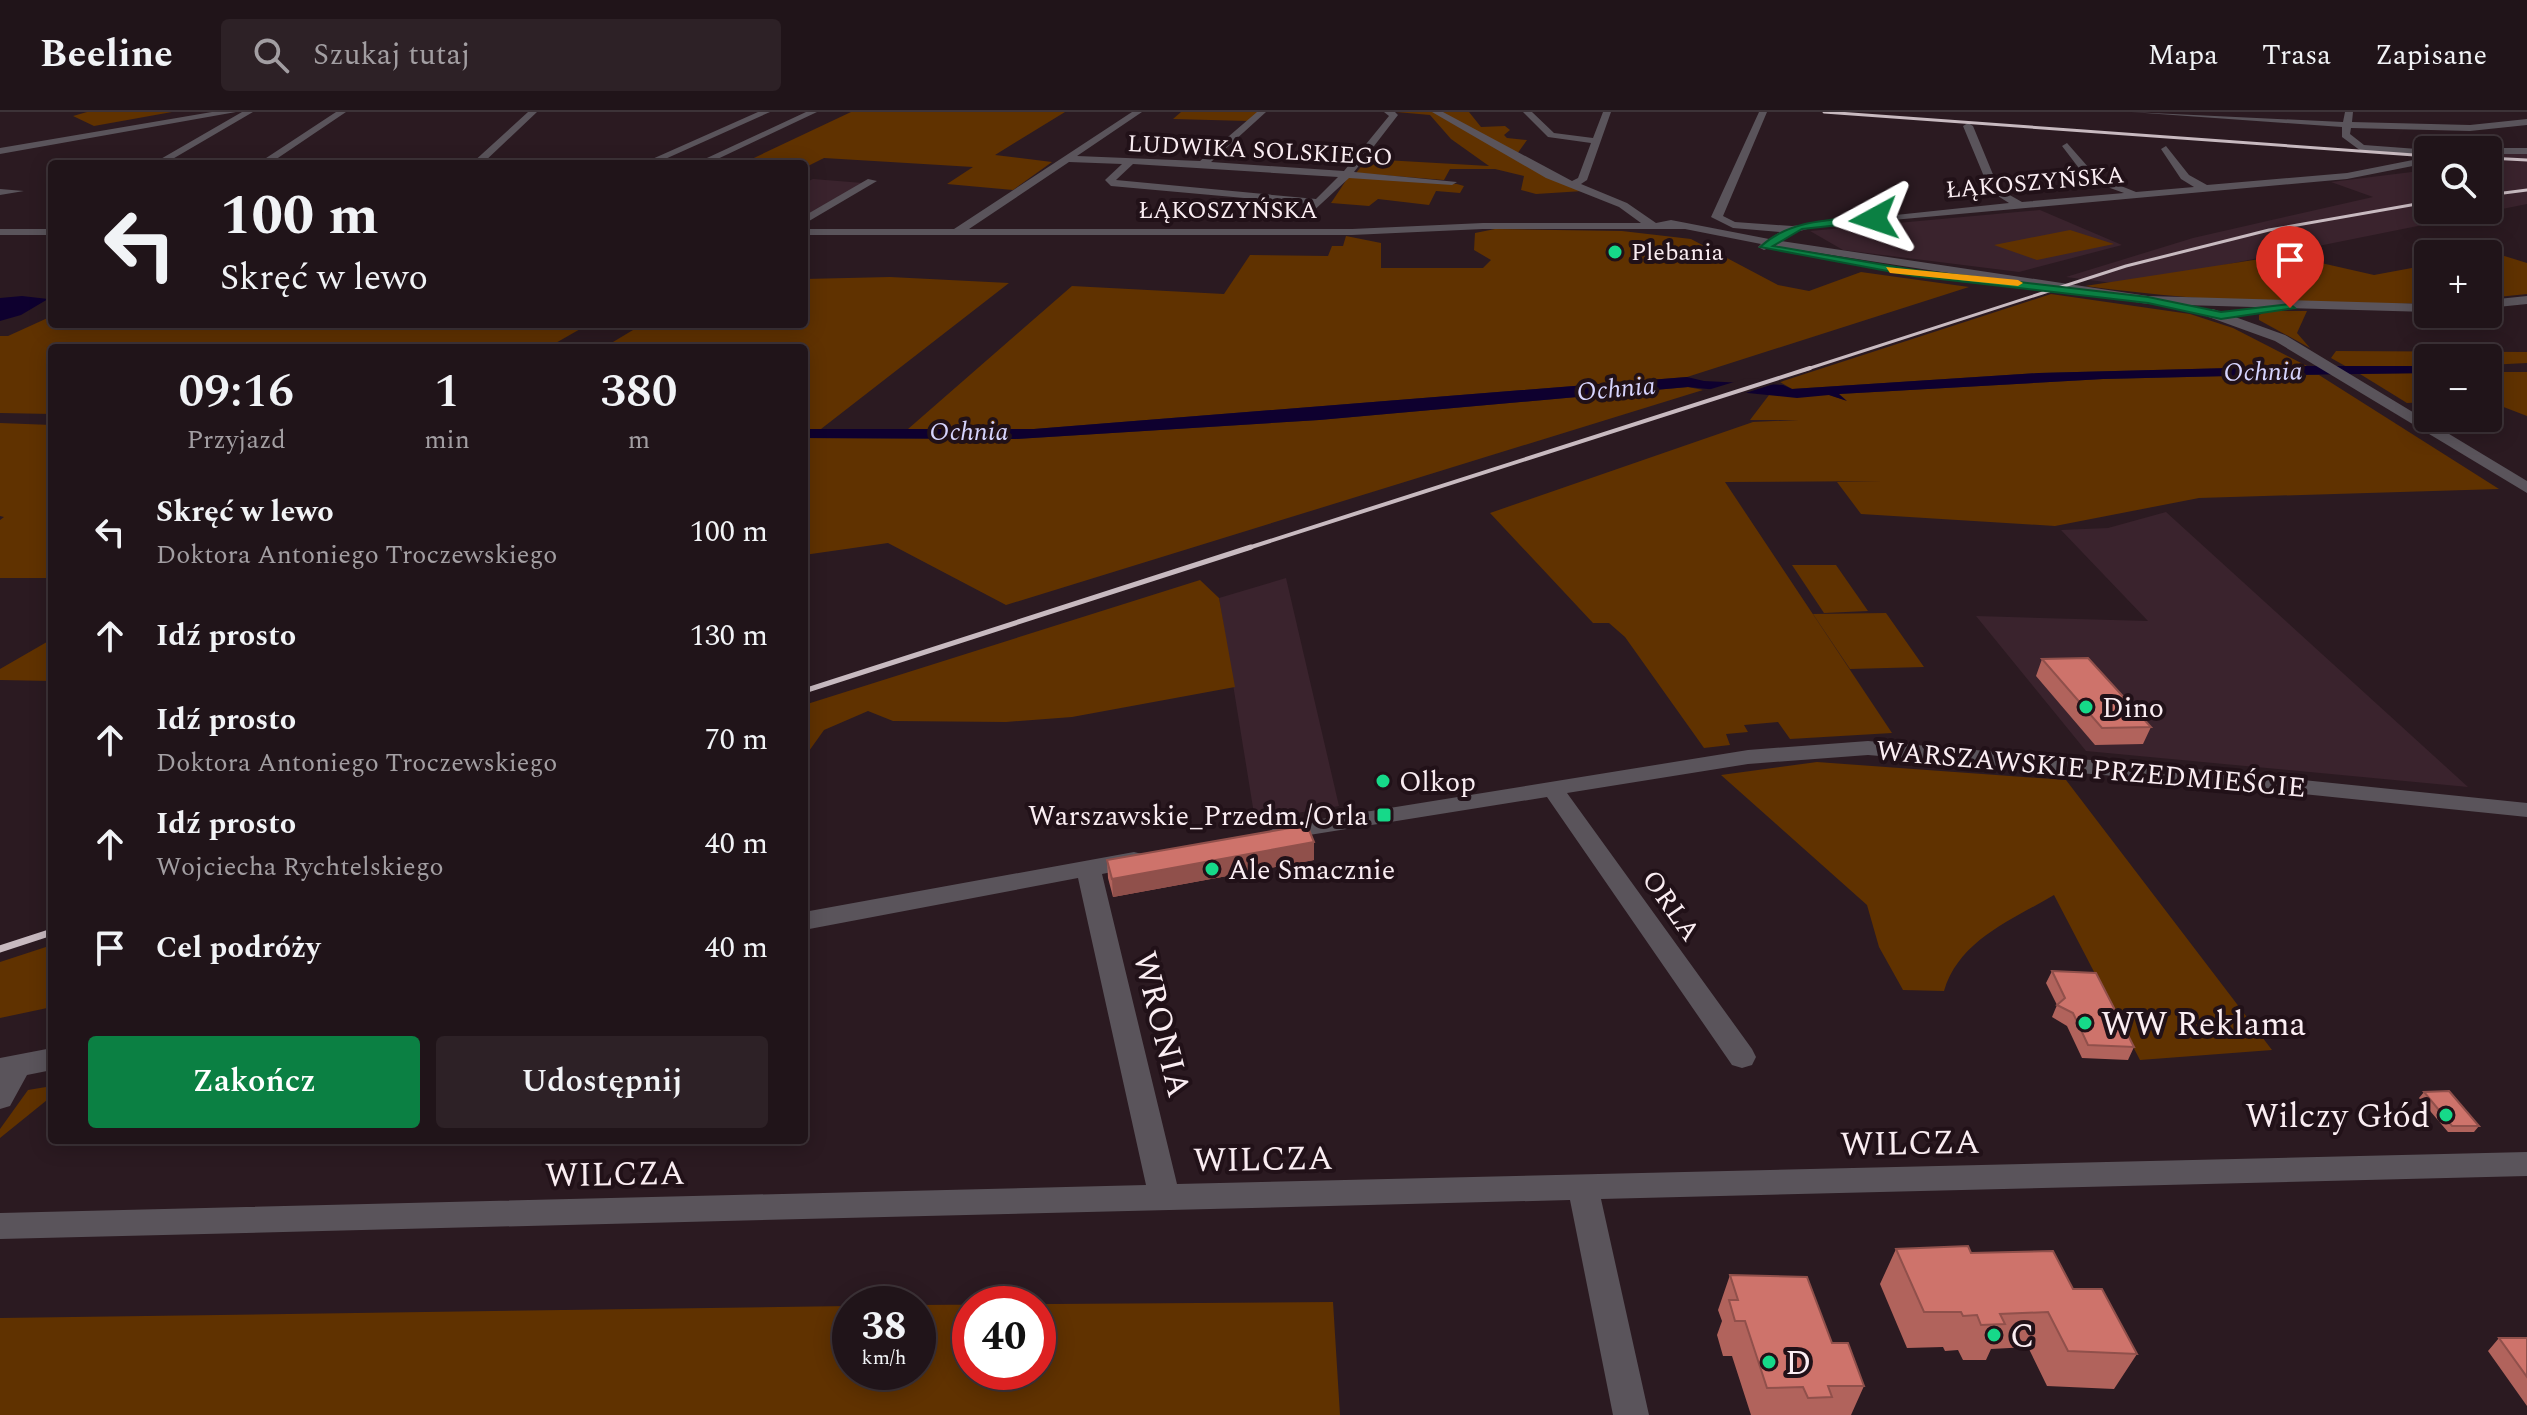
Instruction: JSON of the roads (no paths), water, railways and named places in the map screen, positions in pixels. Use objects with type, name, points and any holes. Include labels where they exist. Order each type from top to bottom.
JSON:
[{"type":"street","points":[[0,151],[130,126],[232,112]]},
{"type":"street","points":[[164,160],[249,112]]},
{"type":"street","points":[[268,160],[342,112]]},
{"type":"street","points":[[480,160],[533,112]]},
{"type":"street","points":[[655,160],[766,112]]},
{"type":"street","points":[[708,160],[813,112]]},
{"type":"street","points":[[957,232],[1138,112]]},
{"type":"street","points":[[1202,164],[1262,112]]},
{"type":"street","points":[[1427,112],[1437,113],[1571,185],[1613,200],[1653,223]]},
{"type":"street","points":[[1527,112],[1551,135],[1596,141]]},
{"type":"street","points":[[1571,185],[1582,180],[1607,112]]},
{"type":"street","points":[[1763,112],[1717,217],[1733,225],[1792,229]]},
{"type":"street","points":[[2135,112],[2346,125],[2470,128],[2527,122]]},
{"type":"street","points":[[2349,112],[2345,135],[2361,148],[2414,151]]},
{"type":"street","points":[[1295,232],[1347,174],[1391,114]]},
{"type":"street","points":[[1968,126],[1995,191],[2021,206]]},
{"type":"street","points":[[2067,146],[2092,178],[2140,195]]},
{"type":"street","points":[[2166,149],[2185,177],[2206,189]]},
{"type":"street","points":[[2502,151],[2527,151]]},
{"type":"street","name":"LUDWIKA SOLSKIEGO","points":[[1066,159],[1202,164],[1452,182]]},
{"type":"street","points":[[1130,162],[1110,180],[1111,183],[1319,202]]},
{"type":"street","name":"ŁĄKOSZYŃSKA","points":[[1653,223],[1767,245],[1792,229],[2355,175],[2414,163]]},
{"type":"street","points":[[808,219],[872,181]]},
{"type":"street","points":[[0,192],[19,191]]},
{"type":"street","name":"ŁĄKOSZYŃSKA","points":[[808,232],[1295,232],[1653,223],[1684,226],[1767,245]]},
{"type":"street","points":[[38,232],[48,226]]},
{"type":"street","points":[[0,232],[48,232]]},
{"type":"street","points":[[1767,245],[1869,267],[2225,310],[2307,307]]},
{"type":"street","points":[[2502,303],[2527,300]]},
{"type":"street","points":[[2225,310],[2414,308]]},
{"type":"street","points":[[2225,310],[2308,354],[2527,488]]},
{"type":"street","points":[[2253,326],[2250,319],[2256,310]]},
{"type":"street","name":"WARSZAWSKIE PRZEDMIEŚCIE","points":[[1255,837],[1748,757],[1868,748],[2186,775],[2527,810]]},
{"type":"street","name":"ORLA","points":[[1552,788],[1742,1057]]},
{"type":"street","points":[[808,920],[1160,855]]},
{"type":"street","name":"WRONIA","points":[[1088,868],[1162,1177],[1161,1198]]},
{"type":"street","points":[[0,1098],[8,1067],[48,1060]]},
{"type":"street","name":"WILCZA","points":[[0,1226],[2527,1164]]},
{"type":"street","points":[[1583,1188],[1631,1415]]},
{"type":"water","points":[[22,296],[48,299],[21,315],[0,321],[0,298]]},
{"type":"water","name":"Ochnia","points":[[2414,366],[2414,373],[2287,375],[2289,379],[2270,375],[2103,379],[1839,394],[1847,401],[1829,395],[1797,398],[1688,387],[1319,420],[1015,439],[808,438],[808,429],[1034,429],[1687,377],[1704,381],[1783,385],[1792,389],[2039,373]]},
{"type":"railway","points":[[1824,112],[2414,155]]},
{"type":"railway","points":[[2502,159],[2527,160]]},
{"type":"railway","points":[[2502,193],[2527,190]]},
{"type":"railway","points":[[1804,370],[2126,266],[2269,230],[2414,204]]},
{"type":"railway","points":[[1245,549],[1810,368]]},
{"type":"railway","points":[[808,690],[1251,547]]},
{"type":"railway","points":[[0,949],[48,933]]},
{"type":"place","name":"Plebania","points":[[1615,252]]},
{"type":"place","name":"Dino","points":[[2086,707]]},
{"type":"place","name":"Olkop","points":[[1383,781]]},
{"type":"place","name":"Warszawskie_Przedm./Orla","points":[[1384,815]]},
{"type":"place","name":"Ale Smacznie","points":[[1212,869]]},
{"type":"place","name":"WW Reklama","points":[[2085,1023]]},
{"type":"place","name":"Wilczy Głód","points":[[2446,1115]]},
{"type":"place","name":"C","points":[[1994,1335]]},
{"type":"place","name":"D","points":[[1769,1362]]}]
